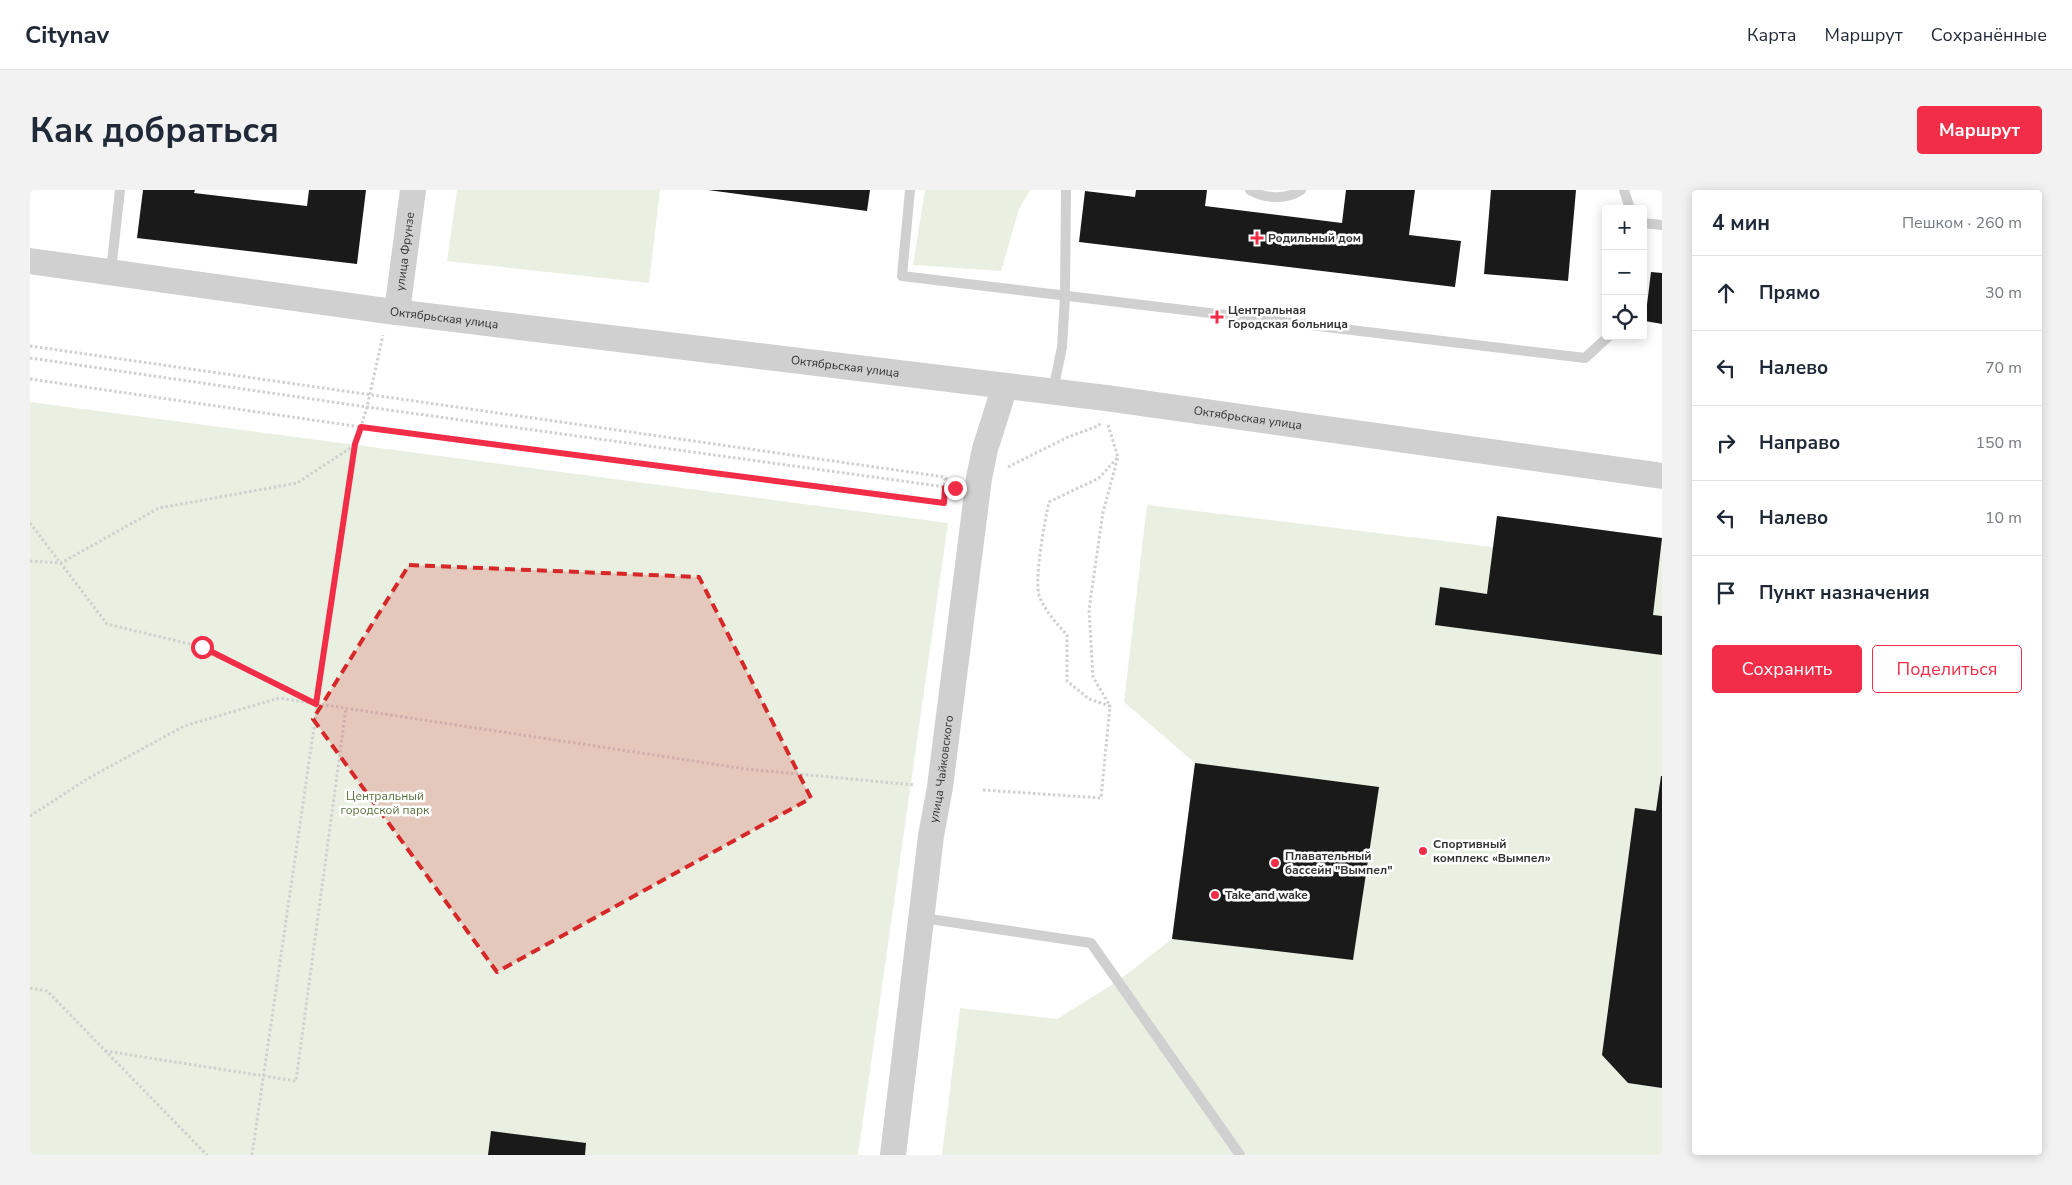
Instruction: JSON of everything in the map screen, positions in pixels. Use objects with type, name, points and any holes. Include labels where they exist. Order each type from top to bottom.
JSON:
[{"type":"street","name":"улица Фрунзе","points":[[391,321],[413,190]]},
{"type":"street","name":"Октябрьская улица","points":[[30,260],[111,272],[391,321],[1005,386],[1662,476]]},
{"type":"street","name":"улица Чайковского","points":[[893,1155],[979,478],[984,449],[1005,386]]},
{"type":"lane","points":[[111,272],[120,190]]},
{"type":"lane","points":[[910,190],[902,276],[1585,358],[1605,340]]},
{"type":"lane","points":[[1052,392],[1062,347],[1065,296],[1066,190]]},
{"type":"lane","points":[[1250,190],[1258,195],[1275,197],[1293,196],[1301,190]]},
{"type":"lane","points":[[1624,190],[1629,205]]},
{"type":"lane","points":[[1647,223],[1662,225]]},
{"type":"lane","points":[[922,918],[1091,942],[1240,1155]]},
{"type":"path","points":[[252,1155],[355,444],[391,321]]},
{"type":"path","points":[[30,346],[945,477],[944,503],[361,427],[30,379]]},
{"type":"path","points":[[30,358],[367,408],[955,488]]},
{"type":"path","points":[[983,790],[1101,798],[1110,706],[1093,677],[1089,610],[1103,512],[1118,457],[1106,417],[1098,426],[1068,437],[1005,468]]},
{"type":"path","points":[[30,561],[61,564],[159,508],[297,483],[355,444]]},
{"type":"path","points":[[1110,706],[1089,699],[1067,681],[1067,635],[1050,615],[1038,596],[1041,534],[1049,502],[1099,478],[1118,457]]},
{"type":"path","points":[[30,523],[107,624],[202,647],[316,704]]},
{"type":"path","points":[[30,816],[88,779],[184,726],[279,698],[746,769],[918,786]]},
{"type":"path","points":[[105,1051],[296,1081],[346,708]]},
{"type":"path","points":[[30,988],[47,991],[207,1155]]},
{"type":"highlighted area","points":[[409,565],[699,577],[811,798],[497,972],[313,719]]},
{"type":"green space","points":[[457,190],[660,190],[649,283],[447,261]]},
{"type":"green space","points":[[925,190],[1030,190],[1019,209],[1001,271],[913,265]]},
{"type":"green space","name":"Центральный городской парк","points":[[30,402],[948,523],[858,1155],[30,1155]]},
{"type":"green space","name":"Спортивный комплекс «Вымпел»","points":[[1147,505],[1493,547],[1497,516],[1662,538],[1662,1155],[942,1155],[960,1008],[1057,1019],[1118,981],[1172,939],[1195,763],[1124,702]]},
{"type":"building","points":[[143,190],[195,190],[194,193],[307,206],[309,190],[366,190],[357,264],[137,238]]},
{"type":"building","points":[[708,190],[870,190],[867,211]]},
{"type":"building","name":"Родильный дом","points":[[1136,190],[1207,190],[1205,206],[1342,223],[1346,190],[1415,190],[1409,235],[1461,241],[1455,287],[1079,242],[1085,191],[1135,197]]},
{"type":"building","points":[[1491,190],[1576,190],[1568,281],[1484,274]]},
{"type":"building","points":[[1651,272],[1662,273],[1662,324],[1647,321]]},
{"type":"building","points":[[1497,516],[1662,538],[1653,615],[1662,616],[1662,655],[1435,625],[1440,587],[1487,594]]},
{"type":"building","name":"Плавательный бассейн \"Вымпел\"","points":[[1195,763],[1379,787],[1353,960],[1172,939]]},
{"type":"building","points":[[1661,776],[1662,1088],[1628,1083],[1602,1055],[1635,808],[1656,811]]},
{"type":"building","points":[[491,1131],[586,1143],[585,1155],[488,1155]]},
{"type":"place","name":"Родильный дом","points":[[1257,238]]},
{"type":"place","name":"Центральная Городская больница","points":[[1217,317]]},
{"type":"place","name":"Спортивный комплекс «Вымпел»","points":[[1423,851]]},
{"type":"place","name":"Плавательный бассейн \"Вымпел\"","points":[[1275,863]]},
{"type":"place","name":"Take and wake","points":[[1215,895]]},
{"type":"route","points":[[202,647],[316,704],[355,444],[361,427],[944,503],[945,488],[955,488]]}]
